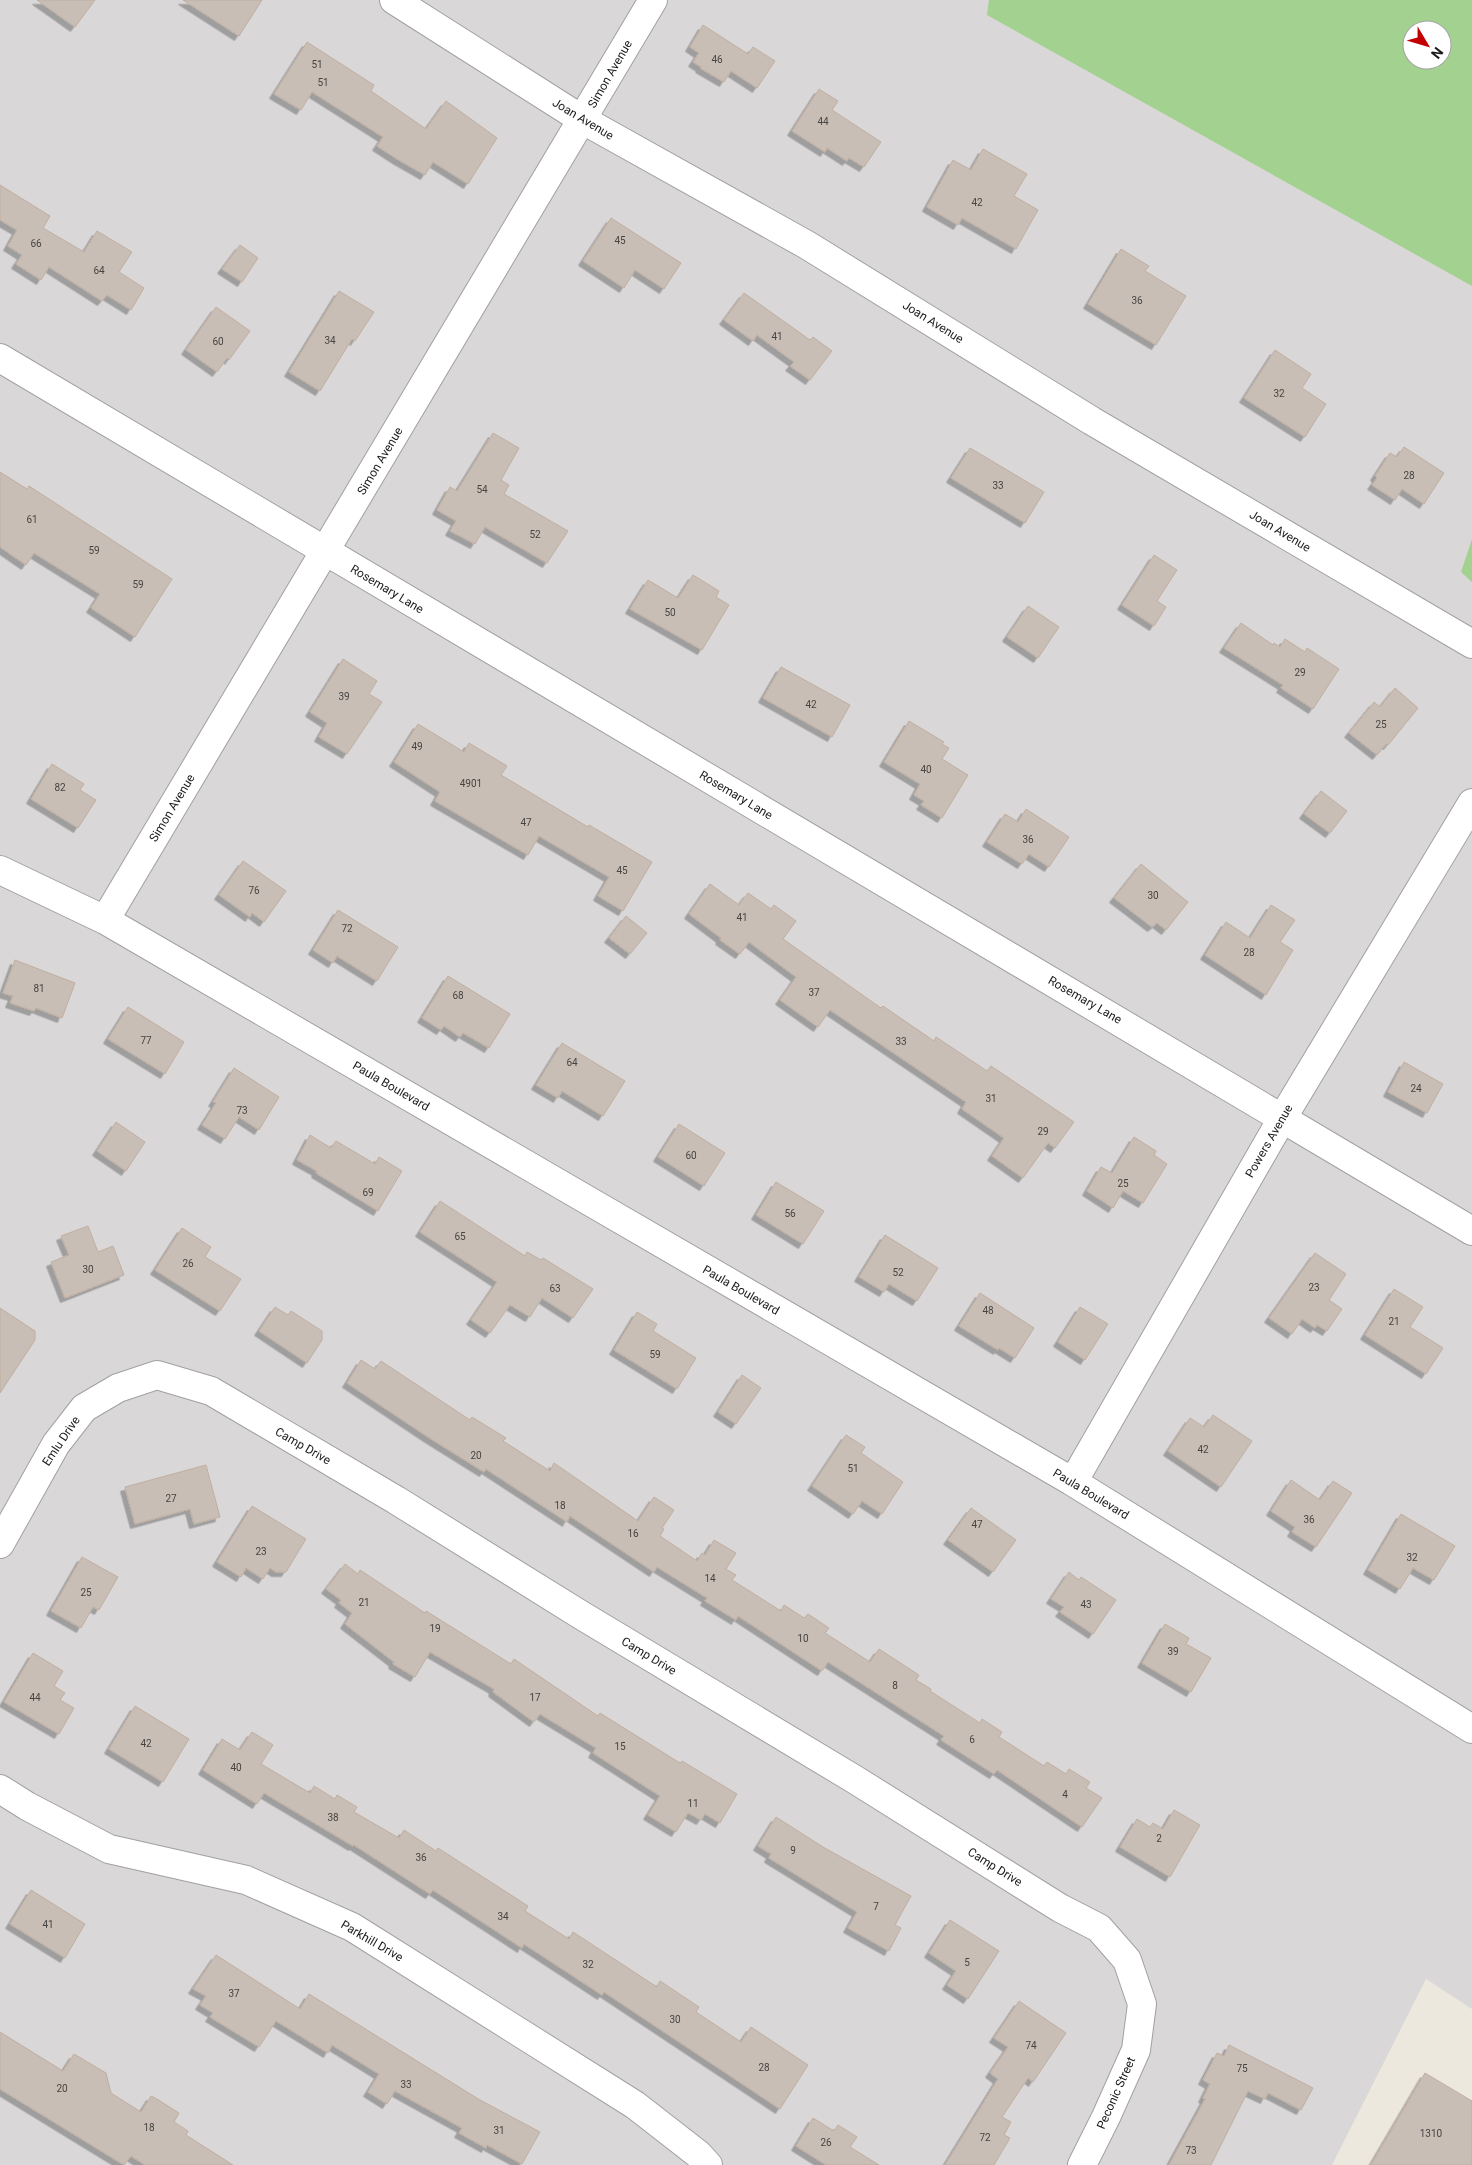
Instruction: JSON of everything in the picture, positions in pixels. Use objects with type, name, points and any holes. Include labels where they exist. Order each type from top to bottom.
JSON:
[{"type":"street","name":"Joan Avenue","points":[[394,0],[583,120],[808,245],[1092,421],[1472,644]]},
{"type":"street","name":"Simon Avenue","points":[[105,920],[326,553],[653,0]]},
{"type":"street","name":"Rosemary Lane","points":[[0,358],[326,553],[1283,1117],[1472,1231]]},
{"type":"street","name":"Powers Avenue","points":[[1073,1482],[1283,1117],[1472,803]]},
{"type":"street","name":"Paula Boulevard","points":[[0,870],[105,920],[1073,1482],[1472,1729]]},
{"type":"street","name":"Emlu Drive","points":[[0,1544],[56,1444],[84,1408],[118,1388],[157,1375]]},
{"type":"street","name":"Camp Drive","points":[[157,1375],[211,1391],[396,1500],[581,1615],[854,1779],[1060,1908],[1100,1928],[1127,1960]]},
{"type":"street","name":"Parkhill Drive","points":[[0,1789],[27,1806],[109,1849],[176,1866],[246,1880],[352,1927],[635,2104],[698,2154],[708,2165]]},
{"type":"street","name":"Peconic Street","points":[[1082,2165],[1136,2050],[1142,2004],[1127,1960]]},
{"type":"shaded area","points":[[0,0],[1472,0],[1472,2009],[1426,1979],[1332,2165],[0,2165]]},
{"type":"green space","points":[[989,0],[1472,0],[1472,286],[987,15]]},
{"type":"green space","points":[[1472,539],[1472,582],[1461,572]]},
{"type":"building","points":[[37,0],[95,0],[75,27]]},
{"type":"building","points":[[183,0],[262,0],[239,36]]},
{"type":"building","points":[[703,25],[748,54],[753,47],[775,61],[757,88],[731,71],[724,82],[693,62],[699,53],[690,47]]},
{"type":"building","points":[[307,42],[374,85],[371,91],[426,129],[446,101],[497,138],[468,184],[433,162],[425,175],[397,159],[377,146],[383,137],[312,92],[301,110],[274,94]]},
{"type":"building","points":[[819,89],[838,101],[832,110],[881,142],[864,167],[849,158],[847,161],[827,148],[825,152],[792,131]]},
{"type":"building","points":[[983,149],[1027,174],[1014,196],[1038,210],[1016,249],[962,218],[958,225],[927,207],[953,160],[971,170]]},
{"type":"building","points":[[0,185],[50,216],[43,228],[84,252],[97,231],[132,252],[119,272],[144,288],[131,310],[107,295],[102,301],[49,267],[41,280],[16,264],[22,255],[8,246],[17,230],[0,220]]},
{"type":"building","points":[[611,218],[681,263],[664,289],[635,270],[624,288],[583,261]]},
{"type":"building","points":[[240,245],[258,258],[242,282],[222,269]]},
{"type":"building","points":[[1121,249],[1149,266],[1145,271],[1186,296],[1156,345],[1088,304]]},
{"type":"building","points":[[339,291],[374,312],[355,341],[352,339],[320,391],[289,372]]},
{"type":"building","points":[[744,293],[810,340],[813,337],[832,351],[810,380],[790,366],[794,362],[757,335],[753,341],[724,320]]},
{"type":"building","points":[[216,307],[250,331],[229,360],[227,358],[217,372],[186,350]]},
{"type":"building","points":[[1275,350],[1311,374],[1302,388],[1326,404],[1305,437],[1244,398]]},
{"type":"building","points":[[493,433],[519,448],[501,480],[509,485],[504,494],[568,531],[547,563],[485,527],[475,544],[450,531],[456,521],[437,510],[450,487],[457,491]]},
{"type":"building","points":[[1404,447],[1444,473],[1424,504],[1402,489],[1395,500],[1372,485],[1377,478],[1375,476],[1390,453],[1397,457]]},
{"type":"building","points":[[970,448],[1044,492],[1025,523],[951,478]]},
{"type":"building","points":[[0,472],[27,489],[29,486],[172,579],[135,637],[91,608],[100,594],[34,553],[26,565],[0,547]]},
{"type":"building","points":[[1154,555],[1177,570],[1157,601],[1166,607],[1154,626],[1122,605]]},
{"type":"building","points":[[693,575],[719,591],[716,597],[729,605],[702,650],[630,609],[648,580],[678,598]]},
{"type":"building","points":[[1028,606],[1059,627],[1038,658],[1007,637]]},
{"type":"building","points":[[1241,623],[1273,645],[1274,643],[1280,647],[1285,639],[1305,652],[1307,648],[1339,669],[1313,709],[1281,688],[1283,685],[1224,648]]},
{"type":"building","points":[[343,659],[377,681],[369,694],[382,702],[347,754],[319,737],[327,723],[310,712]]},
{"type":"building","points":[[781,667],[850,705],[832,737],[763,698]]},
{"type":"building","points":[[1395,688],[1418,708],[1388,745],[1386,744],[1377,755],[1349,733],[1374,702],[1380,707]]},
{"type":"building","points":[[909,721],[944,742],[942,744],[949,748],[942,759],[968,775],[942,818],[921,805],[924,801],[914,795],[920,784],[884,762]]},
{"type":"building","points":[[418,724],[464,752],[469,743],[507,766],[501,775],[588,827],[589,825],[652,862],[623,911],[598,896],[609,877],[539,836],[528,855],[435,801],[440,792],[394,762]]},
{"type":"building","points":[[52,764],[84,784],[80,790],[96,800],[78,828],[31,799]]},
{"type":"building","points":[[1321,791],[1347,811],[1330,833],[1304,814]]},
{"type":"building","points":[[1026,809],[1069,837],[1049,867],[1029,854],[1022,864],[987,842],[1005,814],[1018,822]]},
{"type":"building","points":[[243,861],[286,891],[264,922],[252,913],[250,917],[219,895]]},
{"type":"building","points":[[1141,864],[1188,902],[1166,930],[1157,923],[1152,927],[1114,898]]},
{"type":"building","points":[[710,884],[739,905],[748,893],[771,909],[774,905],[796,921],[783,939],[881,1008],[883,1006],[934,1041],[936,1037],[987,1071],[991,1066],[1074,1122],[1055,1148],[1048,1143],[1023,1178],[992,1156],[1004,1138],[962,1109],[966,1102],[830,1010],[818,1027],[780,1000],[796,977],[749,942],[740,954],[689,914]]},
{"type":"building","points":[[1271,905],[1295,920],[1280,942],[1293,950],[1266,995],[1205,955],[1226,922],[1250,938]]},
{"type":"building","points":[[338,910],[398,947],[377,981],[337,956],[333,963],[313,950]]},
{"type":"building","points":[[626,916],[647,933],[630,954],[609,938]]},
{"type":"building","points":[[15,960],[75,983],[62,1018],[36,1008],[34,1011],[10,1003],[13,996],[3,993]]},
{"type":"building","points":[[448,976],[510,1014],[489,1048],[463,1033],[460,1037],[444,1026],[441,1030],[422,1018]]},
{"type":"building","points":[[128,1007],[184,1042],[165,1074],[108,1039]]},
{"type":"building","points":[[562,1043],[625,1081],[603,1116],[562,1091],[558,1098],[536,1085]]},
{"type":"building","points":[[1404,1062],[1443,1084],[1427,1113],[1388,1092]]},
{"type":"building","points":[[234,1068],[279,1097],[259,1130],[239,1117],[225,1139],[202,1125],[216,1103],[213,1102]]},
{"type":"building","points":[[116,1122],[145,1142],[126,1171],[97,1151]]},
{"type":"building","points":[[679,1124],[725,1153],[704,1186],[658,1157]]},
{"type":"building","points":[[310,1135],[331,1148],[336,1141],[375,1164],[379,1157],[402,1171],[378,1211],[297,1160]]},
{"type":"building","points":[[1134,1137],[1156,1151],[1154,1155],[1167,1164],[1143,1203],[1123,1191],[1113,1208],[1087,1191],[1101,1167],[1112,1173]]},
{"type":"building","points":[[776,1182],[824,1211],[803,1244],[756,1215]]},
{"type":"building","points":[[440,1201],[525,1256],[527,1252],[541,1260],[543,1258],[593,1289],[573,1318],[542,1298],[530,1317],[510,1305],[490,1333],[471,1320],[497,1282],[420,1232]]},
{"type":"building","points":[[88,1226],[98,1252],[113,1246],[124,1275],[65,1298],[51,1262],[69,1255],[61,1236]]},
{"type":"building","points":[[182,1228],[211,1247],[205,1257],[241,1279],[220,1311],[155,1270]]},
{"type":"building","points":[[885,1235],[938,1268],[917,1301],[889,1284],[884,1292],[859,1277]]},
{"type":"building","points":[[1315,1253],[1346,1274],[1329,1300],[1342,1309],[1327,1331],[1317,1325],[1315,1328],[1302,1319],[1292,1334],[1269,1318]]},
{"type":"building","points":[[1394,1289],[1423,1307],[1410,1327],[1443,1348],[1426,1374],[1365,1335]]},
{"type":"building","points":[[980,1293],[1034,1328],[1015,1358],[959,1326]]},
{"type":"building","points":[[275,1307],[288,1315],[291,1311],[322,1331],[322,1340],[307,1363],[259,1331]]},
{"type":"building","points":[[1080,1307],[1108,1324],[1085,1360],[1058,1342]]},
{"type":"building","points":[[0,1308],[35,1331],[35,1340],[0,1393]]},
{"type":"building","points":[[637,1312],[657,1324],[653,1331],[696,1358],[677,1389],[614,1350]]},
{"type":"building","points":[[361,1360],[375,1369],[381,1361],[470,1420],[472,1417],[506,1438],[503,1441],[550,1471],[554,1463],[638,1521],[654,1497],[674,1510],[662,1528],[664,1529],[660,1536],[697,1561],[702,1553],[705,1555],[714,1540],[736,1553],[726,1569],[736,1575],[732,1580],[781,1611],[784,1605],[804,1618],[808,1614],[829,1628],[825,1633],[870,1662],[879,1649],[919,1675],[916,1680],[931,1689],[930,1691],[980,1723],[982,1719],[1002,1732],[999,1737],[1044,1766],[1047,1762],[1066,1774],[1069,1769],[1090,1782],[1086,1788],[1102,1798],[1082,1827],[997,1770],[994,1774],[941,1740],[944,1736],[828,1662],[822,1671],[738,1616],[736,1620],[705,1601],[707,1598],[657,1567],[654,1572],[570,1516],[567,1522],[486,1469],[484,1472],[428,1437],[347,1383]]},
{"type":"building","points":[[742,1375],[761,1388],[736,1424],[718,1412]]},
{"type":"building","points":[[1213,1415],[1252,1441],[1221,1487],[1168,1451],[1190,1418],[1204,1427]]},
{"type":"building","points":[[846,1435],[865,1447],[861,1453],[903,1482],[882,1514],[862,1501],[853,1514],[812,1486]]},
{"type":"building","points":[[206,1465],[220,1517],[194,1524],[190,1509],[135,1524],[125,1487]]},
{"type":"building","points":[[1291,1480],[1320,1500],[1333,1481],[1352,1493],[1316,1547],[1292,1532],[1295,1527],[1271,1511]]},
{"type":"building","points":[[252,1506],[306,1539],[286,1572],[276,1572],[270,1568],[263,1579],[246,1568],[241,1577],[217,1562]]},
{"type":"building","points":[[971,1508],[1016,1540],[993,1572],[948,1540]]},
{"type":"building","points":[[1401,1514],[1455,1546],[1434,1580],[1413,1568],[1400,1589],[1368,1570]]},
{"type":"building","points":[[82,1557],[118,1577],[99,1610],[93,1607],[81,1628],[51,1611]]},
{"type":"building","points":[[345,1564],[358,1574],[360,1570],[425,1613],[426,1611],[511,1664],[514,1659],[598,1716],[600,1713],[680,1763],[682,1761],[737,1794],[720,1823],[705,1814],[701,1820],[688,1813],[676,1832],[648,1815],[660,1796],[593,1753],[596,1748],[540,1714],[534,1722],[493,1692],[494,1689],[430,1652],[415,1677],[393,1664],[394,1662],[345,1624],[352,1613],[339,1603],[341,1600],[326,1589]]},
{"type":"building","points":[[1069,1572],[1079,1580],[1081,1577],[1116,1600],[1093,1634],[1060,1612],[1064,1607],[1051,1599]]},
{"type":"building","points":[[1165,1624],[1189,1638],[1186,1644],[1211,1658],[1191,1692],[1142,1663]]},
{"type":"building","points":[[33,1653],[63,1671],[54,1686],[65,1693],[60,1700],[74,1708],[59,1734],[4,1702]]},
{"type":"building","points":[[135,1706],[189,1739],[163,1782],[109,1749]]},
{"type":"building","points":[[252,1732],[273,1745],[261,1764],[310,1793],[314,1786],[335,1799],[337,1795],[357,1807],[354,1812],[399,1838],[404,1830],[436,1851],[438,1848],[528,1906],[525,1911],[569,1939],[573,1932],[657,1987],[660,1981],[699,2007],[696,2012],[741,2042],[751,2027],[808,2065],[780,2109],[604,1992],[602,1995],[524,1944],[522,1948],[433,1890],[430,1894],[354,1845],[264,1793],[257,1804],[203,1770],[222,1739],[240,1750]]},
{"type":"building","points":[[1174,1810],[1200,1825],[1170,1877],[1120,1847],[1137,1819],[1150,1827],[1153,1823],[1163,1829]]},
{"type":"building","points":[[776,1817],[823,1847],[911,1896],[895,1925],[901,1928],[889,1951],[848,1928],[857,1912],[769,1858],[771,1854],[758,1846]]},
{"type":"building","points":[[31,1890],[85,1924],[65,1958],[10,1924]]},
{"type":"building","points":[[950,1920],[999,1951],[968,1999],[947,1985],[956,1971],[929,1953]]},
{"type":"building","points":[[216,1955],[300,2009],[309,1994],[480,2100],[540,2132],[522,2164],[487,2145],[486,2148],[459,2133],[462,2128],[395,2091],[387,2104],[368,2092],[379,2074],[332,2045],[328,2053],[276,2021],[259,2047],[210,2017],[213,2013],[200,2005],[206,1996],[193,1989]]},
{"type":"building","points":[[1019,2001],[1066,2033],[1033,2082],[1028,2078],[1002,2117],[1011,2122],[1004,2135],[1010,2138],[994,2165],[945,2165],[998,2079],[990,2073],[1008,2047],[994,2038]]},
{"type":"building","points":[[0,2032],[63,2071],[74,2054],[106,2073],[111,2093],[141,2112],[151,2096],[157,2099],[179,2113],[174,2122],[188,2131],[186,2135],[233,2165],[145,2165],[131,2156],[124,2165],[0,2089]]},
{"type":"building","points":[[1229,2045],[1313,2088],[1301,2110],[1268,2093],[1265,2099],[1248,2091],[1211,2165],[1169,2165],[1205,2099],[1203,2098],[1210,2084],[1203,2080],[1217,2053],[1224,2056]]},
{"type":"building","points":[[1425,2073],[1472,2101],[1472,2165],[1371,2165]]},
{"type":"building","points":[[813,2118],[834,2131],[838,2125],[857,2137],[850,2147],[879,2165],[826,2165],[796,2146]]}]
